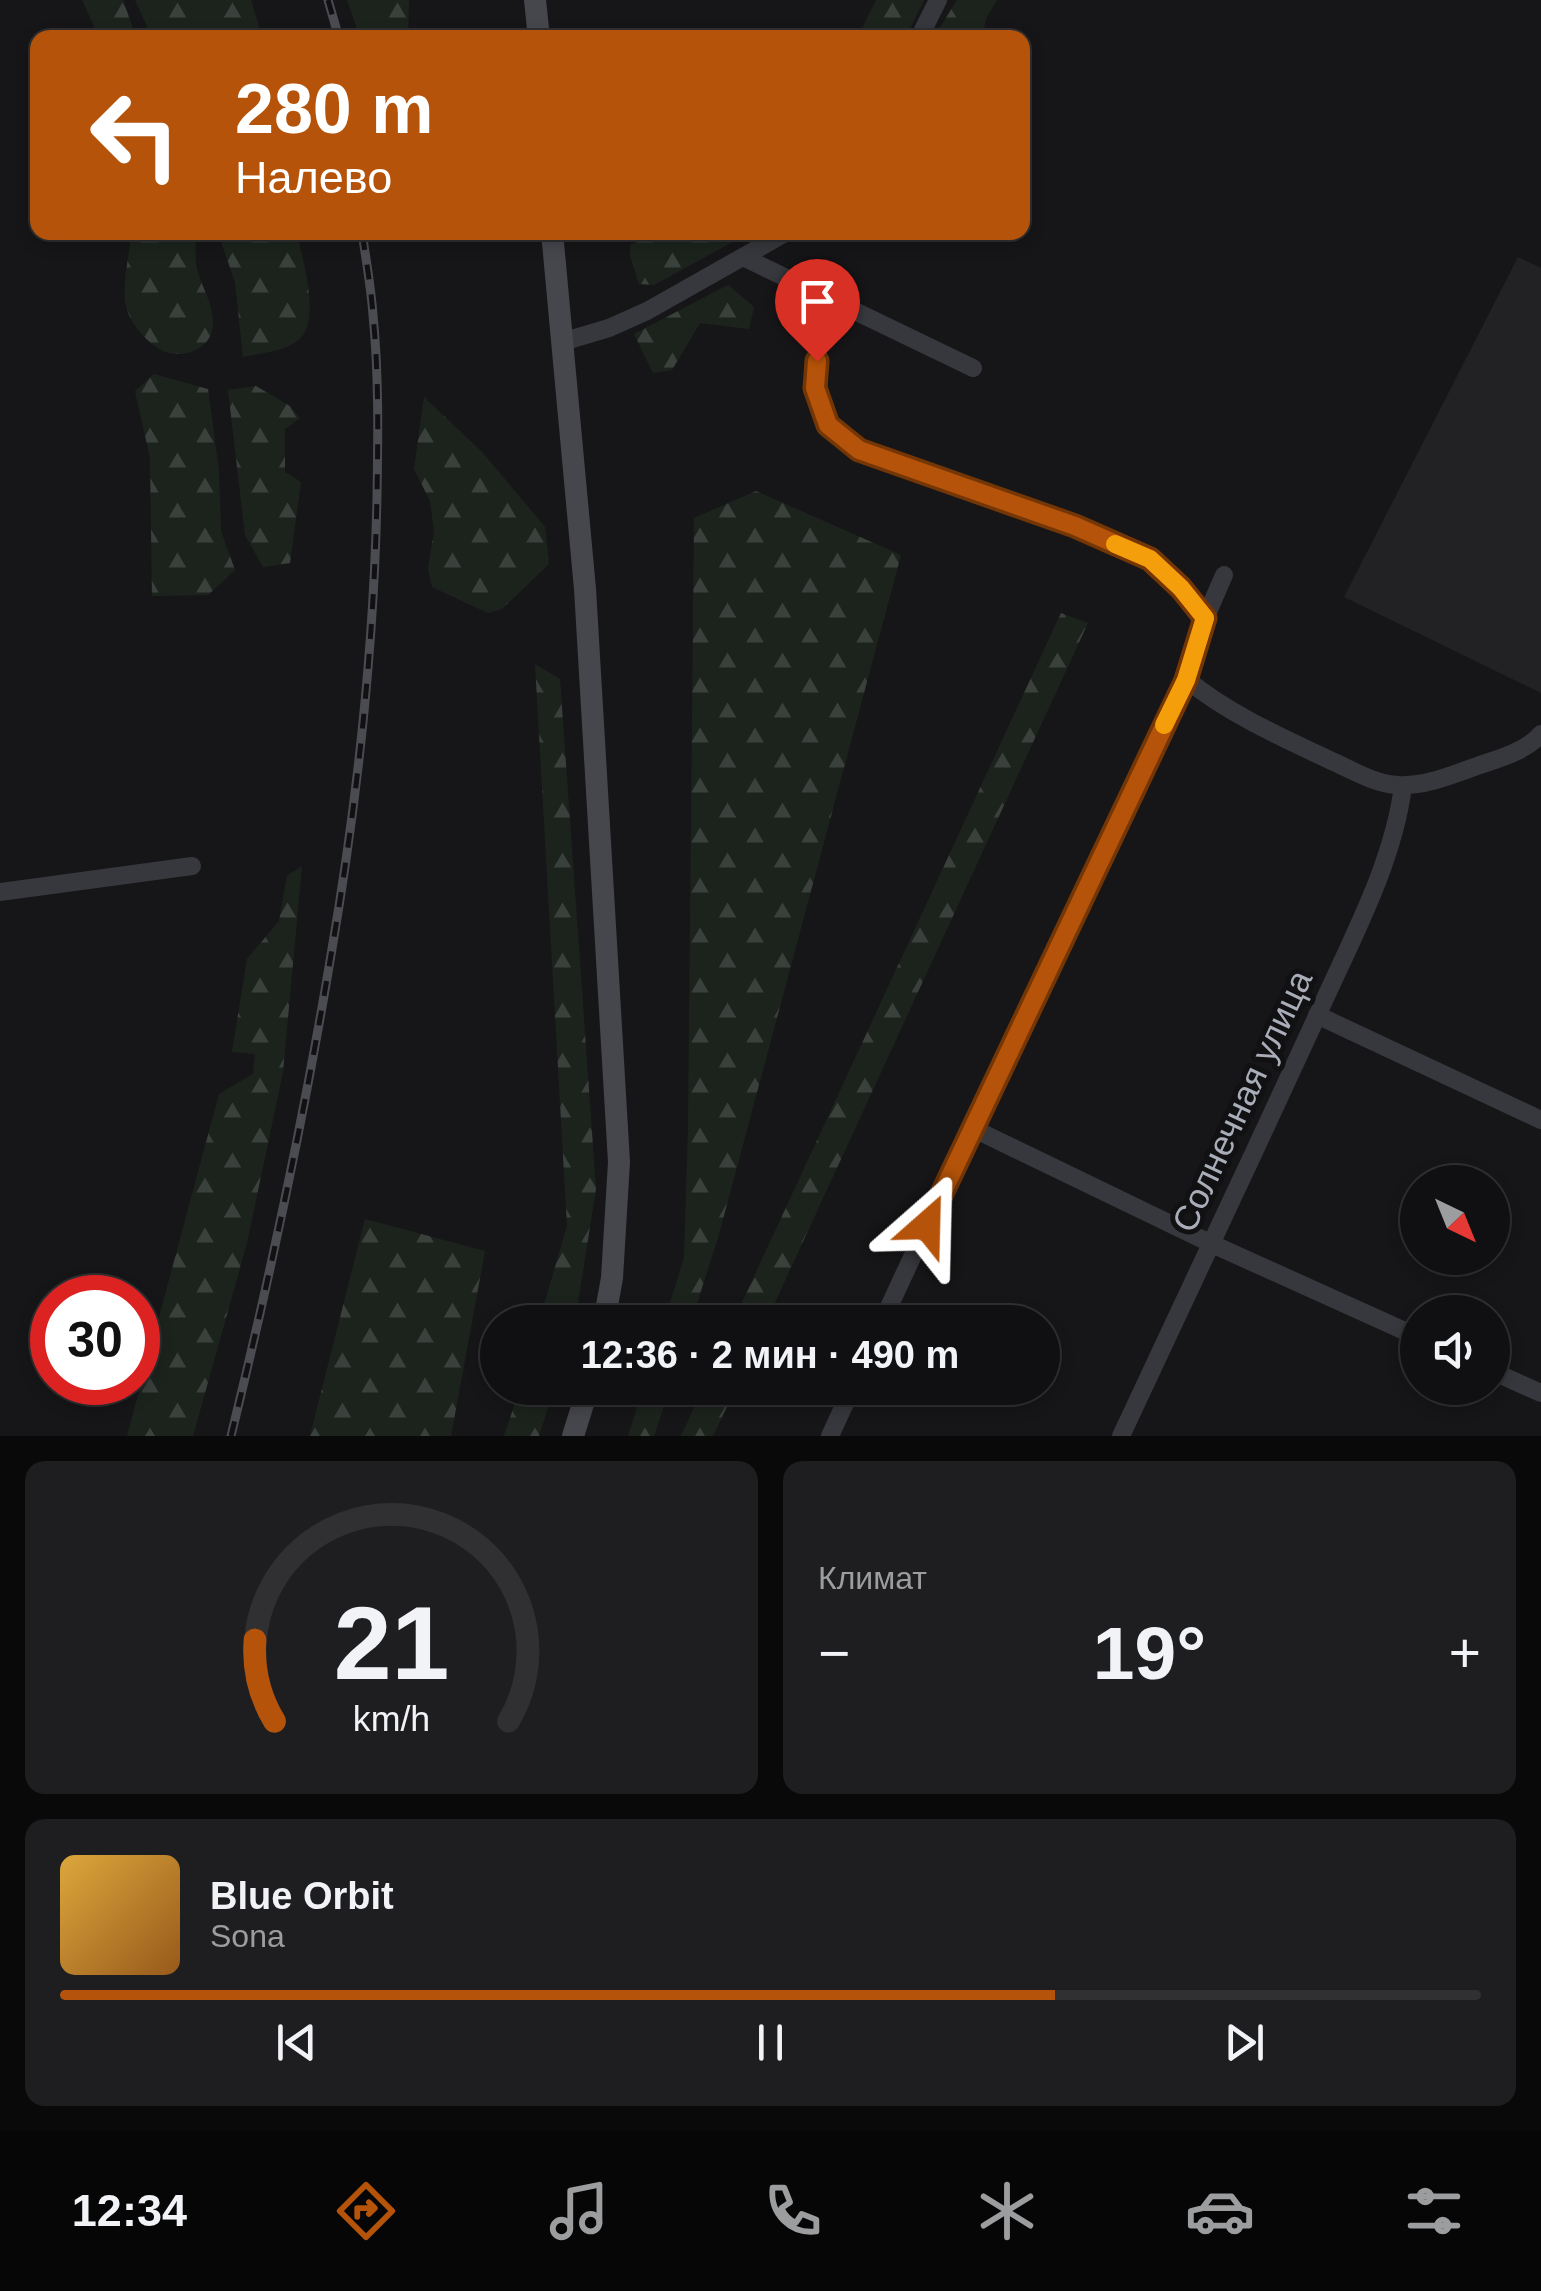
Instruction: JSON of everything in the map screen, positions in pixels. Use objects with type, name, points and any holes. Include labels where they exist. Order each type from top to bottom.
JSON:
[{"type":"main road","points":[[536,0],[538,30]]},
{"type":"main road","points":[[553,240],[585,589],[619,1162],[607,1305]]},
{"type":"main road","points":[[573,1436],[583,1405]]},
{"type":"street","points":[[924,30],[938,0]]},
{"type":"street","points":[[562,342],[647,311],[773,240]]},
{"type":"street","points":[[743,257],[973,368]]},
{"type":"street","points":[[815,293],[819,334],[815,388],[828,425],[859,450],[1075,526],[1150,559],[1205,618]]},
{"type":"street","points":[[890,1305],[1186,680],[1205,618],[1224,575]]},
{"type":"street","points":[[1186,680],[1283,738],[1382,784],[1421,783],[1498,759],[1541,734]]},
{"type":"street","name":"Солнечная улица","points":[[1120,1436],[1373,894],[1403,786]]},
{"type":"street","points":[[0,892],[192,866]]},
{"type":"street","points":[[1317,1015],[1541,1120]]},
{"type":"street","points":[[972,1128],[1212,1244],[1400,1329]]},
{"type":"street","points":[[1510,1379],[1541,1393]]},
{"type":"street","points":[[830,1436],[844,1405]]},
{"type":"shaded area","points":[[1518,257],[1541,268],[1541,693],[1344,597]]},
{"type":"green space","points":[[82,0],[123,0],[134,30],[96,30]]},
{"type":"green space","points":[[135,0],[251,0],[260,30],[149,30]]},
{"type":"green space","points":[[347,0],[409,0],[408,30],[358,30]]},
{"type":"green space","points":[[876,0],[924,0],[909,30],[861,30]]},
{"type":"green space","points":[[957,0],[997,0],[983,30],[938,30]]},
{"type":"green space","points":[[130,240],[196,240],[196,264],[213,322],[206,343],[189,353],[176,354],[156,347],[130,316],[125,291]]},
{"type":"green space","points":[[220,240],[299,240],[310,313],[303,335],[291,345],[243,357],[235,282]]},
{"type":"green space","points":[[641,240],[736,240],[654,285],[639,284],[630,245]]},
{"type":"green space","points":[[728,285],[754,307],[749,329],[700,323],[672,370],[653,373],[634,334]]},
{"type":"green space","points":[[154,374],[208,389],[219,471],[221,531],[235,570],[208,595],[152,596],[150,458],[135,391]]},
{"type":"green space","points":[[256,386],[290,406],[300,418],[285,429],[285,472],[301,482],[290,563],[263,567],[245,535],[228,390]]},
{"type":"green space","points":[[424,397],[482,452],[545,527],[549,564],[502,609],[488,613],[432,587],[428,569],[434,531],[430,501],[414,469]]},
{"type":"green space","points":[[756,491],[901,555],[718,1238],[696,1305],[669,1305],[684,1258],[694,518]]},
{"type":"green space","points":[[1061,613],[1088,623],[774,1305],[741,1305]]},
{"type":"green space","points":[[535,664],[560,679],[596,1189],[578,1305],[544,1305],[567,1226]]},
{"type":"green space","points":[[302,866],[283,1072],[247,1243],[193,1436],[127,1436],[135,1405],[160,1405],[160,1313],[219,1094],[253,1074],[255,1054],[232,1052],[247,959],[279,921],[287,876]]},
{"type":"green space","points":[[365,1219],[485,1251],[451,1436],[310,1436]]},
{"type":"green space","points":[[514,1405],[549,1405],[539,1436],[504,1436]]},
{"type":"green space","points":[[638,1405],[664,1405],[654,1436],[628,1436]]},
{"type":"green space","points":[[695,1405],[728,1405],[713,1436],[681,1436]]},
{"type":"railway","points":[[328,0],[337,30]]},
{"type":"railway","points":[[231,1436],[273,1257],[309,1076],[340,898],[363,727],[375,554],[378,429],[375,338],[363,240]]},
{"type":"slow traffic","points":[[1115,544],[1150,559],[1205,618],[1186,680],[1164,725]]},
{"type":"route","points":[[817,361],[815,388],[828,425],[859,450],[1075,526],[1150,559],[1205,618],[1186,680],[927,1225]]}]
